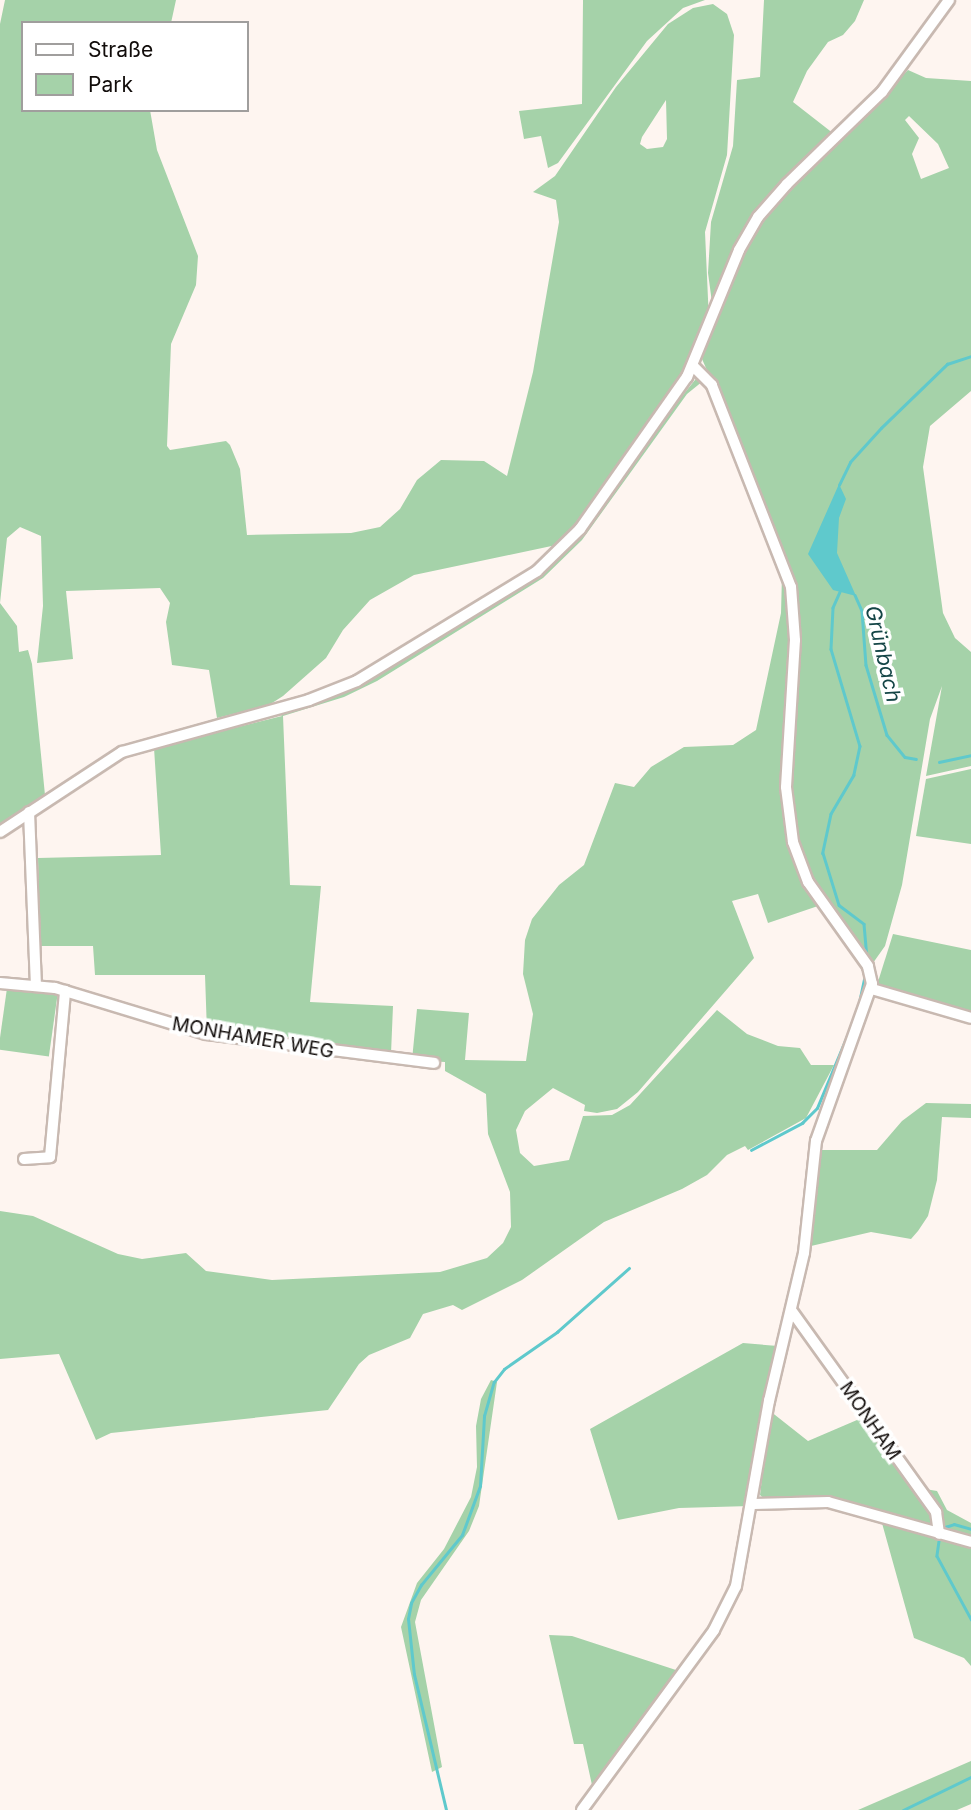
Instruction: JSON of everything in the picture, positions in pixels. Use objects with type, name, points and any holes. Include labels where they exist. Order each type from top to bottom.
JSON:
[{"type":"street","points":[[0,832],[122,752],[272,711],[340,689],[377,671],[537,571],[580,529],[693,366],[739,250],[758,217],[787,184],[882,92],[949,0]]},
{"type":"street","points":[[582,1810],[714,1630],[743,1566],[769,1401],[804,1253],[819,1129],[872,989],[865,962],[813,890],[793,842],[786,787],[794,640],[791,587],[712,385],[693,366]]},
{"type":"street","points":[[29,812],[36,983]]},
{"type":"street","name":"MONHAMER WEG","points":[[0,983],[36,983],[206,1034],[434,1063]]},
{"type":"street","points":[[872,989],[971,1018]]},
{"type":"street","points":[[24,1159],[50,1157],[65,991]]},
{"type":"street","name":"MONHAM","points":[[792,1310],[936,1513],[939,1534]]},
{"type":"street","points":[[754,1503],[828,1502],[971,1542]]},
{"type":"green space","points":[[5,0],[176,0],[171,21],[21,21],[21,112],[150,112],[157,150],[198,256],[196,285],[171,344],[167,446],[170,450],[226,441],[230,445],[240,469],[247,535],[351,533],[380,527],[400,509],[417,480],[441,460],[484,461],[507,476],[533,372],[559,222],[556,200],[533,192],[555,176],[616,87],[668,24],[693,8],[713,4],[727,14],[734,35],[727,155],[705,232],[709,321],[687,369],[561,544],[414,575],[370,600],[343,630],[326,658],[283,696],[269,705],[217,718],[209,670],[172,665],[166,622],[170,603],[160,588],[66,591],[73,659],[37,663],[43,606],[41,536],[20,527],[7,538],[0,603],[0,24]],"holes":[[[666,100],[667,139],[663,147],[647,149],[640,144]]]},
{"type":"green space","points":[[583,0],[705,0],[683,8],[647,41],[558,163],[548,168],[541,136],[524,139],[519,111],[582,104]]},
{"type":"green space","points":[[764,0],[864,0],[855,21],[843,35],[828,42],[807,71],[793,102],[834,134],[778,186],[713,310],[708,273],[711,222],[733,146],[737,80],[760,77]]},
{"type":"green space","points":[[908,70],[926,78],[971,81],[971,391],[930,426],[923,467],[943,613],[955,638],[971,652],[971,766],[926,776],[942,686],[930,719],[902,885],[885,946],[873,963],[812,884],[798,841],[790,799],[793,582],[763,498],[702,359],[737,265],[766,213]],"holes":[[[909,116],[938,144],[949,168],[921,179],[912,154],[919,138],[905,120]]]},
{"type":"green space","points":[[699,375],[703,381],[687,394],[582,540],[543,578],[377,681],[344,697],[283,716],[290,885],[321,886],[310,1002],[393,1006],[391,1054],[207,1032],[205,975],[95,975],[93,946],[40,946],[38,858],[161,855],[154,748],[282,716],[278,713],[396,663],[519,588],[539,574]]},
{"type":"green space","points":[[782,575],[788,591],[791,623],[784,817],[806,886],[818,906],[768,923],[758,894],[732,901],[754,958],[638,1092],[617,1109],[597,1113],[584,1111],[585,1105],[553,1088],[525,1111],[516,1130],[520,1153],[534,1166],[569,1160],[583,1116],[612,1115],[630,1105],[717,1010],[747,1034],[778,1046],[800,1048],[811,1065],[834,1065],[806,1118],[748,1150],[745,1146],[727,1155],[707,1175],[682,1189],[604,1222],[522,1280],[462,1310],[453,1305],[423,1314],[410,1338],[369,1355],[359,1364],[328,1410],[111,1433],[96,1440],[59,1354],[0,1359],[0,1211],[33,1216],[118,1254],[142,1259],[186,1253],[206,1271],[272,1280],[440,1272],[487,1258],[503,1243],[511,1227],[510,1192],[488,1134],[486,1094],[445,1071],[445,1062],[412,1060],[417,1009],[469,1013],[465,1060],[526,1061],[533,1014],[523,974],[525,940],[532,919],[559,885],[584,865],[615,783],[634,787],[651,767],[684,747],[733,745],[756,730],[781,613]]},
{"type":"green space","points":[[0,603],[17,626],[19,652],[28,650],[32,664],[45,795],[0,828]]},
{"type":"green space","points":[[971,769],[971,844],[916,836],[926,779]]},
{"type":"green space","points":[[893,934],[971,950],[971,1016],[877,985]]},
{"type":"green space","points":[[7,988],[58,995],[49,1056],[0,1050]]},
{"type":"green space","points":[[926,1103],[971,1104],[971,1118],[942,1117],[937,1180],[928,1216],[918,1231],[911,1239],[871,1232],[811,1246],[819,1150],[877,1150],[902,1121]]},
{"type":"green space","points":[[743,1343],[778,1346],[750,1506],[679,1508],[618,1520],[590,1429]]},
{"type":"green space","points":[[491,1380],[497,1382],[479,1506],[469,1531],[421,1600],[415,1622],[442,1767],[432,1772],[401,1627],[417,1583],[444,1549],[471,1497],[477,1467],[476,1426],[481,1399]]},
{"type":"green space","points":[[770,1411],[808,1441],[864,1417],[925,1489],[937,1491],[947,1510],[971,1523],[971,1666],[964,1658],[914,1638],[880,1516],[846,1504],[765,1499],[760,1495]]},
{"type":"green space","points":[[549,1635],[572,1636],[679,1671],[592,1785],[583,1744],[574,1744]]},
{"type":"green space","points":[[971,1761],[971,1804],[957,1810],[858,1810]]},
{"type":"water","points":[[839,484],[846,499],[839,518],[837,553],[856,596],[833,590],[808,554]]},
{"type":"waterway","name":"Grünbach","points":[[839,485],[850,462],[881,428],[947,364],[971,356]]},
{"type":"waterway","points":[[840,592],[833,608],[831,649],[860,746],[854,775],[831,814],[823,853],[839,905],[864,924],[867,959]]},
{"type":"waterway","name":"Grünbach","points":[[855,595],[862,611],[866,665],[887,735],[905,757],[916,759]]},
{"type":"waterway","name":"Grünbach","points":[[939,762],[971,755]]},
{"type":"waterway","points":[[751,1150],[802,1123],[817,1108],[857,1012],[865,973]]},
{"type":"waterway","points":[[446,1810],[414,1675],[408,1619],[411,1603],[421,1585],[462,1535],[480,1486],[484,1416],[494,1382],[504,1369],[557,1332],[629,1268]]},
{"type":"waterway","name":"Grünbach","points":[[945,1527],[954,1524],[971,1529]]},
{"type":"waterway","name":"Grünbach","points":[[939,1541],[937,1556],[971,1619]]},
{"type":"waterway","name":"Grünbach","points":[[903,1810],[971,1777]]}]
